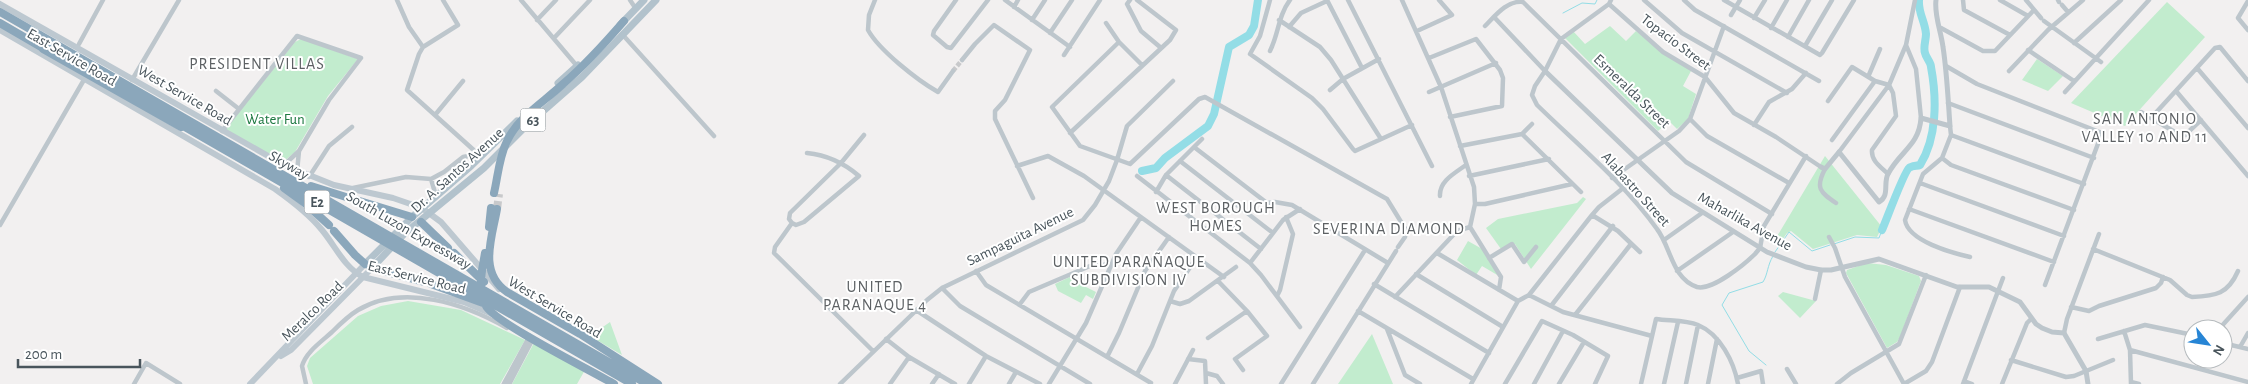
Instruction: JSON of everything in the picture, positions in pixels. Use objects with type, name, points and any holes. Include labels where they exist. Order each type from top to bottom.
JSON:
[{"type":"highway","name":"South Luzon Expressway","points":[[0,12],[282,168],[647,384]]},
{"type":"highway","name":"Skyway","points":[[0,18],[642,384]]},
{"type":"highway","points":[[543,103],[603,45],[624,21]]},
{"type":"highway","name":"South Luzon Expressway","points":[[0,24],[628,384]]},
{"type":"highway","name":"Skyway","points":[[0,24],[278,179],[632,384]]},
{"type":"highway","points":[[497,194],[506,141],[516,126],[612,44]]},
{"type":"highway","points":[[282,168],[307,185],[412,217]]},
{"type":"highway","points":[[276,182],[306,204],[332,228],[355,256],[368,266],[457,292],[496,309]]},
{"type":"highway","points":[[616,384],[497,318],[486,307],[480,289],[494,209],[488,259],[496,283],[507,292],[580,334],[658,384]]},
{"type":"highway","points":[[420,222],[493,290],[521,310]]},
{"type":"main road","name":"Dr. A. Santos Avenue","points":[[356,273],[368,266],[402,232],[412,217],[471,166],[480,154],[578,66],[644,0]]},
{"type":"main road","name":"Dr. A. Santos Avenue","points":[[402,232],[431,214],[582,77],[656,0]]},
{"type":"main road","name":"West Service Road","points":[[0,4],[222,130],[282,168],[344,188],[393,198],[422,208],[450,232],[492,282],[509,297],[662,384]]},
{"type":"main road","name":"East Service Road","points":[[0,30],[288,198],[317,224],[344,261],[356,273],[363,277],[474,305],[616,384]]},
{"type":"main road","points":[[436,196],[442,204]]},
{"type":"main road","points":[[412,217],[420,222]]},
{"type":"main road","name":"Dr. A. Santos Avenue","points":[[363,277],[368,266]]},
{"type":"main road","name":"Meralco Road","points":[[251,384],[356,273]]},
{"type":"main road","name":"Meralco Road","points":[[276,359],[291,350],[363,277]]},
{"type":"street","points":[[79,44],[103,0]]},
{"type":"street","points":[[132,80],[179,0]]},
{"type":"street","points":[[397,0],[410,27],[423,47]]},
{"type":"street","points":[[443,0],[458,25],[423,47],[406,90],[480,154]]},
{"type":"street","points":[[537,20],[556,0]]},
{"type":"street","points":[[554,38],[590,0]]},
{"type":"street","points":[[630,0],[636,9]]},
{"type":"street","points":[[875,0],[868,22],[871,34],[918,80],[938,92],[954,71]]},
{"type":"street","points":[[956,0],[933,35],[947,47],[951,48],[988,0]]},
{"type":"street","points":[[1005,0],[1070,47]]},
{"type":"street","points":[[1014,7],[1018,0]]},
{"type":"street","points":[[1032,20],[1045,0]]},
{"type":"street","points":[[1050,33],[1072,0]]},
{"type":"street","points":[[1064,56],[1100,0]]},
{"type":"street","points":[[1130,0],[1127,4],[1141,31],[1160,47]]},
{"type":"street","points":[[1070,132],[1160,47],[1170,40],[1176,30],[1137,0]]},
{"type":"street","points":[[1270,0],[1260,36],[1250,54],[1312,98],[1355,150],[1412,125]]},
{"type":"street","points":[[1270,50],[1277,38],[1279,20],[1290,0]]},
{"type":"street","points":[[1289,27],[1300,13],[1327,0],[1362,68]]},
{"type":"street","points":[[1348,0],[1432,166]]},
{"type":"street","points":[[1410,0],[1402,1],[1441,87],[1474,187],[1475,204],[1470,227],[1502,277],[1499,290]]},
{"type":"street","points":[[1417,32],[1452,15],[1439,0]]},
{"type":"street","points":[[1644,0],[1682,33],[1787,92]]},
{"type":"street","points":[[1684,0],[1695,10],[1819,80]]},
{"type":"street","points":[[1724,0],[1820,55],[1854,0]]},
{"type":"street","points":[[1731,15],[1740,0]]},
{"type":"street","points":[[1754,18],[1765,0]]},
{"type":"street","points":[[1771,28],[1787,0]]},
{"type":"street","points":[[1788,37],[1809,0]]},
{"type":"street","points":[[1805,46],[1832,0]]},
{"type":"street","points":[[1836,203],[1821,193],[1819,188],[1823,168],[1839,152],[1889,85],[1906,45],[1915,0]]},
{"type":"street","points":[[1936,0],[1935,10],[1941,28],[1946,66],[1951,134],[1942,158],[1925,171],[1905,220],[1906,226],[1913,234],[1949,252],[1970,257]]},
{"type":"street","points":[[1963,0],[1964,10],[2010,35]]},
{"type":"street","points":[[2000,0],[2028,16]]},
{"type":"street","points":[[2026,0],[2051,28],[2099,60]]},
{"type":"street","points":[[2009,71],[2028,50],[2083,0]]},
{"type":"street","points":[[2074,43],[2121,0]]},
{"type":"street","points":[[2065,92],[2099,60],[2149,0]]},
{"type":"street","points":[[523,1],[537,20],[578,66]]},
{"type":"street","points":[[2248,1],[2238,18],[2248,30]]},
{"type":"street","name":"Esmeralda Street","points":[[1485,26],[1509,3],[1523,2],[1686,162],[1772,214]]},
{"type":"street","points":[[1560,38],[1610,2]]},
{"type":"street","name":"Topacio Street","points":[[1610,2],[1663,52],[1705,77],[1734,113],[1823,168]]},
{"type":"street","points":[[2059,2],[2068,12]]},
{"type":"street","points":[[1941,28],[1983,51],[1995,51],[2034,10]]},
{"type":"street","name":"Maharlika Avenue","points":[[1494,17],[1545,71],[1672,193],[1760,248],[1806,267],[1821,270],[1841,268],[1879,259],[1960,287],[1980,285],[1999,291],[2020,302],[2036,324],[2052,332],[2064,333]]},
{"type":"street","points":[[1279,20],[1320,47],[1331,60],[1381,139]]},
{"type":"street","points":[[1106,23],[1120,42],[1142,65]]},
{"type":"street","points":[[962,60],[994,25],[1030,50],[1004,100],[995,112],[996,125],[1033,198]]},
{"type":"street","points":[[1612,178],[1666,141],[1690,120],[1724,26]]},
{"type":"street","points":[[622,34],[714,136]]},
{"type":"street","points":[[222,130],[297,36],[361,58],[329,100],[299,151],[282,168]]},
{"type":"street","name":"Alabastro Street","points":[[1560,38],[1545,71],[1533,90],[1534,100],[1612,178],[1655,226],[1664,240],[1677,271]]},
{"type":"street","points":[[1429,58],[1476,39],[1496,63],[1503,78],[1502,106],[1450,117]]},
{"type":"street","points":[[1120,42],[1052,107],[1080,146],[1127,164],[1133,163],[1199,99],[1204,97],[1387,199],[1406,230],[1405,237],[1313,384]]},
{"type":"street","points":[[1839,152],[1879,202],[1886,194],[1888,174],[1918,136],[1921,118],[1916,69],[1906,45]]},
{"type":"street","points":[[2151,118],[2215,48],[2220,48],[2248,81]]},
{"type":"street","points":[[1868,77],[1880,49]]},
{"type":"street","points":[[2028,50],[2074,82]]},
{"type":"street","points":[[1330,90],[1343,79],[1379,59]]},
{"type":"street","points":[[1429,92],[1496,63]]},
{"type":"street","points":[[1946,66],[1978,84],[2101,131],[2102,134],[2094,158],[2045,285]]},
{"type":"street","points":[[1828,101],[1852,67],[1875,81],[1889,85],[1893,93],[1896,116],[1871,154],[1873,159],[1888,174]]},
{"type":"street","points":[[2197,68],[2248,128]]},
{"type":"street","points":[[1754,125],[1769,102],[1787,92],[1806,73]]},
{"type":"street","points":[[0,225],[84,78]]},
{"type":"street","points":[[435,115],[464,81]]},
{"type":"street","name":"Sampaguita Avenue","points":[[840,384],[916,310],[942,288],[1083,220],[1104,190],[1118,160],[1126,126],[1173,81]]},
{"type":"street","points":[[1832,140],[1875,81]]},
{"type":"street","points":[[216,91],[239,109]]},
{"type":"street","points":[[2176,91],[2248,176]]},
{"type":"street","points":[[1948,103],[2094,158]]},
{"type":"street","points":[[2141,112],[2180,135],[2185,135],[2201,120]]},
{"type":"street","points":[[1921,118],[1950,126]]},
{"type":"street","points":[[1690,120],[1707,136],[1789,183]]},
{"type":"street","points":[[1460,146],[1522,134],[1532,124]]},
{"type":"street","points":[[310,177],[329,146],[352,127]]},
{"type":"street","points":[[1522,134],[1581,192]]},
{"type":"street","points":[[1951,134],[2084,184]]},
{"type":"street","points":[[806,154],[820,155],[841,163],[859,176],[804,222],[796,225],[789,219],[790,213],[841,163],[864,135]]},
{"type":"street","points":[[1156,192],[1166,175],[1202,139]]},
{"type":"street","points":[[1194,147],[1267,203],[1275,202],[1300,210],[1388,264]]},
{"type":"street","points":[[297,172],[299,151]]},
{"type":"street","points":[[344,188],[406,177],[431,179],[463,157],[480,154]]},
{"type":"street","points":[[1017,166],[1048,156],[1078,172],[1224,277]]},
{"type":"street","points":[[1732,232],[1677,271],[1691,284],[1704,288],[1753,256],[1760,248],[1764,226],[1806,156]]},
{"type":"street","points":[[1942,158],[1946,163],[2074,210]]},
{"type":"street","points":[[1470,176],[1548,159]]},
{"type":"street","points":[[458,161],[471,166]]},
{"type":"street","points":[[1180,161],[1273,233]]},
{"type":"street","points":[[1440,196],[1440,191],[1445,181],[1466,165]]},
{"type":"street","points":[[1166,175],[1261,249]]},
{"type":"street","points":[[1137,176],[1248,262],[1261,275],[1300,327]]},
{"type":"street","points":[[431,179],[436,196]]},
{"type":"street","points":[[1920,183],[2064,236]]},
{"type":"street","points":[[1475,204],[1485,204],[1572,184]]},
{"type":"street","points":[[1358,311],[1472,382],[1518,302],[1529,295],[1592,215],[1622,189]]},
{"type":"street","points":[[1909,209],[2054,262]]},
{"type":"street","points":[[1170,301],[1180,304],[1189,301],[1237,267],[1248,262],[1261,249],[1286,217],[1300,210]]},
{"type":"street","points":[[1664,240],[1702,213]]},
{"type":"street","points":[[1592,215],[1613,226],[1640,252]]},
{"type":"street","points":[[1050,384],[1078,339],[1112,264],[1141,217]]},
{"type":"street","points":[[1276,296],[1280,290],[1293,234],[1286,217]]},
{"type":"street","points":[[792,223],[775,247],[774,253],[873,351]]},
{"type":"street","points":[[1552,306],[1613,226]]},
{"type":"street","points":[[1395,297],[1457,231],[1470,227]]},
{"type":"street","points":[[2088,384],[2086,371],[2064,333],[2071,307],[2099,234]]},
{"type":"street","points":[[1106,357],[1119,333],[1145,271],[1169,237]]},
{"type":"street","points":[[1829,237],[1835,248],[1841,268],[1904,384],[1926,370],[1932,362],[1960,287]]},
{"type":"street","points":[[1489,258],[1512,244],[1524,262],[1536,247]]},
{"type":"street","points":[[1575,315],[1631,244]]},
{"type":"street","points":[[2093,249],[2163,277],[2176,283],[2187,295],[2197,297],[2225,291],[2232,284],[2238,271]]},
{"type":"street","points":[[1281,384],[1365,250]]},
{"type":"street","points":[[1437,253],[1518,302]]},
{"type":"street","points":[[1137,374],[1152,346],[1177,285],[1197,257]]},
{"type":"street","points":[[1020,304],[1029,292],[1090,266],[1112,264]]},
{"type":"street","points":[[1814,299],[1821,270]]},
{"type":"street","points":[[976,271],[986,285],[1151,383]]},
{"type":"street","points":[[1416,274],[1503,327]]},
{"type":"street","points":[[1837,384],[1851,373],[1899,344],[1926,275]]},
{"type":"street","points":[[2071,307],[2089,311],[2156,288],[2161,283],[2163,277]]},
{"type":"street","points":[[1972,384],[1964,383],[2004,278]]},
{"type":"street","points":[[1218,281],[1247,311],[1267,336],[1235,359],[1243,370]]},
{"type":"street","points":[[1374,284],[1489,354]]},
{"type":"street","points":[[942,288],[960,306],[1090,384]]},
{"type":"street","points":[[1529,295],[1575,315],[1652,336]]},
{"type":"street","points":[[306,384],[302,366],[310,352],[351,315],[366,306],[384,300],[415,297],[462,307],[489,317],[531,338]]},
{"type":"street","points":[[2228,319],[2248,297]]},
{"type":"street","points":[[916,310],[986,356],[1040,384]]},
{"type":"street","points":[[1208,338],[1247,311]]},
{"type":"street","points":[[2002,384],[2031,318]]},
{"type":"street","points":[[1649,384],[1642,382],[1656,319],[1698,325],[1717,340],[1726,353],[1738,384]]},
{"type":"street","points":[[1505,384],[1542,321],[1608,356],[1595,384]]},
{"type":"street","points":[[1664,384],[1678,322]]},
{"type":"street","points":[[1686,384],[1698,325]]},
{"type":"street","points":[[2098,339],[2139,326],[2151,325],[2183,333]]},
{"type":"street","points":[[1387,329],[1405,375],[1420,384]]},
{"type":"street","points":[[1534,384],[1563,331]]},
{"type":"street","points":[[2124,331],[2130,350],[2131,383],[2139,384]]},
{"type":"street","points":[[2240,347],[2248,333]]},
{"type":"street","points":[[504,384],[531,338]]},
{"type":"street","points":[[509,384],[531,338]]},
{"type":"street","points":[[886,339],[909,357],[955,384]]},
{"type":"street","points":[[1708,384],[1717,340]]},
{"type":"street","points":[[1559,384],[1584,342]]},
{"type":"street","points":[[2233,345],[2248,349]]},
{"type":"street","points":[[1175,384],[1193,350]]},
{"type":"street","points":[[2130,350],[2248,382]]},
{"type":"street","points":[[969,384],[986,356]]},
{"type":"street","points":[[890,384],[909,357]]},
{"type":"street","points":[[1188,359],[1205,361],[1206,384]]},
{"type":"street","points":[[2011,360],[2066,377],[2113,360]]},
{"type":"street","points":[[134,384],[146,363],[180,384]]},
{"type":"street","points":[[1787,369],[1796,384]]},
{"type":"street","points":[[1737,378],[1761,371],[1763,384]]},
{"type":"street","points":[[1009,384],[1016,372]]},
{"type":"street","points":[[1206,373],[1216,376],[1223,384]]},
{"type":"street","points":[[932,384],[939,374]]},
{"type":"green space","points":[[2167,2],[2205,37],[2125,126],[2071,103]]},
{"type":"green space","points":[[1610,26],[1626,41],[1636,31],[1691,71],[1683,86],[1696,94],[1688,119],[1677,129],[1669,121],[1658,131],[1565,38],[1573,31],[1585,44]]},
{"type":"green space","name":"Water Fun","points":[[301,39],[358,59],[328,96],[295,152],[282,163],[225,129],[295,42]]},
{"type":"green space","points":[[2037,59],[2063,76],[2048,91],[2022,80]]},
{"type":"green space","points":[[1825,156],[1882,227],[1877,237],[1857,235],[1813,249],[1791,231],[1787,233],[1780,243],[1776,238]]},
{"type":"green space","points":[[1583,197],[1586,199],[1531,269],[1515,244],[1501,249],[1486,228],[1498,219],[1577,203]]},
{"type":"green space","points":[[1468,241],[1484,250],[1499,276],[1482,266],[1476,275],[1457,260]]},
{"type":"green space","points":[[1867,263],[1886,265],[1919,276],[1921,281],[1900,337],[1897,342],[1887,348],[1846,273],[1847,270]]},
{"type":"green space","points":[[1074,275],[1080,284],[1096,292],[1093,299],[1086,295],[1081,303],[1058,291],[1055,284]]},
{"type":"green space","points":[[1783,292],[1816,301],[1800,318],[1778,296]]},
{"type":"green space","points":[[408,301],[461,310],[525,340],[500,384],[313,384],[307,366],[310,358],[358,316],[381,306]]},
{"type":"green space","points":[[610,322],[622,355],[590,336]]},
{"type":"green space","points":[[1372,334],[1393,384],[1338,384]]},
{"type":"green space","points":[[535,341],[585,370],[577,384],[512,384]]},
{"type":"waterway","points":[[1142,171],[1156,168],[1165,158],[1208,126],[1214,114],[1229,47],[1249,35],[1254,26],[1258,0]]},
{"type":"waterway","points":[[1563,13],[1582,3],[1595,4],[1597,0]]},
{"type":"waterway","points":[[1882,230],[1907,171],[1910,167],[1920,165],[1926,154],[1933,131],[1935,105],[1933,79],[1931,65],[1924,51],[1926,34],[1919,0]]},
{"type":"waterway","points":[[1834,244],[1855,237],[1879,238],[1882,230]]},
{"type":"waterway","points":[[1775,252],[1789,232],[1812,251],[1830,245]]},
{"type":"waterway","points":[[1766,365],[1749,351],[1722,305],[1729,293],[1763,282],[1773,256]]},
{"type":"tunnel","points":[[953,71],[962,60]]},
{"type":"tunnel","points":[[497,209],[499,194]]},
{"type":"district","name":"PRESIDENT VILLAS","points":[[257,63]]},
{"type":"district","name":"SAN ANTONIO VALLEY 10 AND 11","points":[[2145,127]]},
{"type":"district","name":"WEST BOROUGH HOMES","points":[[1216,216]]},
{"type":"district","name":"SEVERINA DIAMOND","points":[[1389,228]]},
{"type":"district","name":"UNITED PARAÑAQUE SUBDIVISION IV","points":[[1129,270]]},
{"type":"district","name":"UNITED PARANAQUE 4","points":[[875,295]]}]
